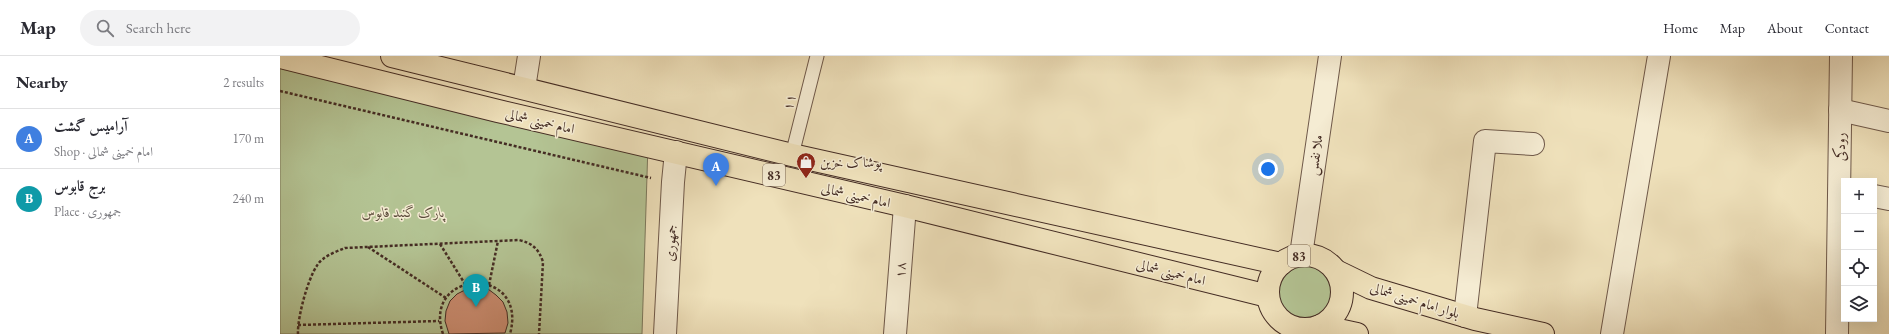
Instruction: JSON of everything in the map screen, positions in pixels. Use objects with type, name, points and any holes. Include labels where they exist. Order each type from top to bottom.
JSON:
[{"type":"main road","name":"امام خمینی شمالی","points":[[392,56],[792,155],[1280,264]]},
{"type":"main road","name":"امام خمینی شمالی","points":[[280,57],[498,111],[905,206],[1268,296]]},
{"type":"main road","name":"83","points":[[1268,296],[1269,283],[1273,272],[1280,264],[1290,258],[1301,255],[1311,255],[1321,258],[1336,271]]},
{"type":"main road","name":"بلوار امام خمینی شمالی","points":[[1336,271],[1370,288],[1465,316],[1543,334]]},
{"type":"main road","points":[[1307,330],[1331,318],[1338,308],[1342,296],[1341,283],[1336,271]]},
{"type":"main road","points":[[1268,296],[1272,308],[1279,318],[1289,326],[1307,330],[1357,334]]},
{"type":"street","points":[[524,88],[529,56]]},
{"type":"street","name":"ملا نفس","points":[[1301,255],[1330,56]]},
{"type":"street","points":[[1612,334],[1659,56]]},
{"type":"street","name":"رودکی","points":[[1841,56],[1840,110],[1842,178]]},
{"type":"street","points":[[1840,110],[1889,121]]},
{"type":"street","points":[[1465,316],[1485,141],[1533,144]]},
{"type":"street","name":"جمهوری","points":[[665,334],[676,152]]},
{"type":"street","points":[[1877,197],[1889,199]]},
{"type":"street","name":"۱۸","points":[[895,334],[905,206]]},
{"type":"street","name":"رودکی","points":[[1837,334],[1841,214]]},
{"type":"lane","name":"۱۱","points":[[792,155],[817,56]]},
{"type":"path","points":[[280,91],[654,179],[673,182]]},
{"type":"path","points":[[298,334],[298,325],[307,286],[321,259],[345,248],[519,240],[528,242],[535,247],[540,253],[543,262],[539,334]]},
{"type":"path","points":[[489,285],[498,241]]},
{"type":"path","points":[[440,244],[465,284]]},
{"type":"path","points":[[368,247],[446,298]]},
{"type":"path","points":[[443,334],[440,321],[441,309],[446,298],[454,290],[465,284],[477,282],[489,285],[500,291],[508,300],[512,311],[513,323],[510,334]]},
{"type":"path","points":[[298,325],[440,321]]},
{"type":"green space","name":"پارک گنبد قابوس","points":[[280,56],[648,144],[642,334],[280,334]]},
{"type":"green space","points":[[1305,262],[1317,265],[1327,271],[1333,281],[1336,293],[1333,305],[1327,315],[1317,321],[1305,324],[1293,321],[1283,315],[1277,305],[1274,293],[1277,281],[1283,271],[1293,265]]},
{"type":"building","points":[[477,287],[488,289],[503,302],[507,312],[508,323],[505,333],[449,334],[445,321],[446,311],[450,301],[457,294],[467,289]]},
{"type":"place","name":"پوشاک خزین","points":[[806,179]]},
{"type":"place","name":"آرامیس گشت","points":[[716,186]]},
{"type":"place","name":"برج قابوس","points":[[476,307]]}]
